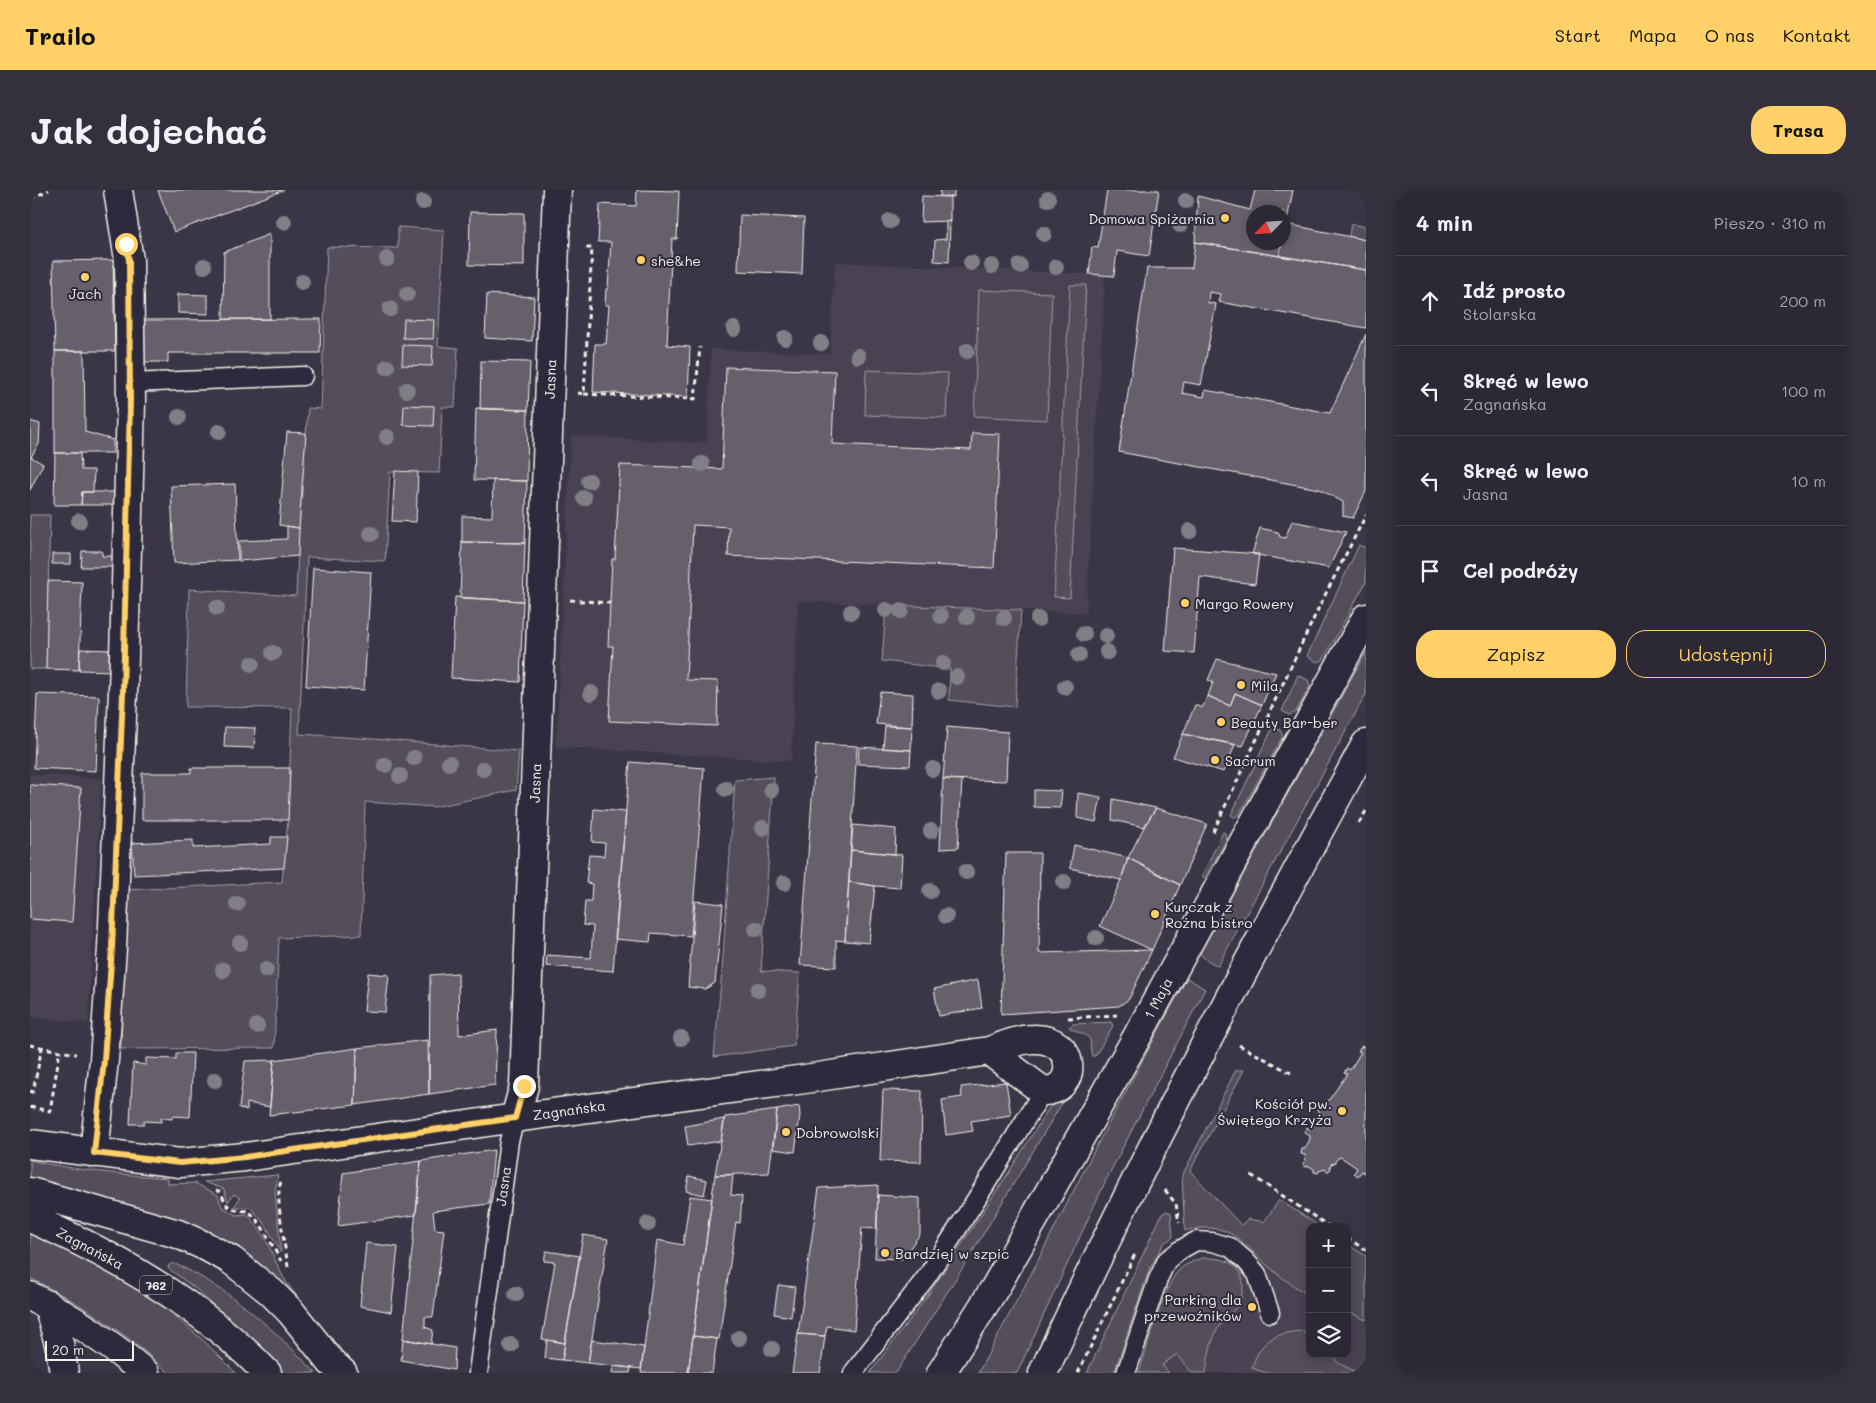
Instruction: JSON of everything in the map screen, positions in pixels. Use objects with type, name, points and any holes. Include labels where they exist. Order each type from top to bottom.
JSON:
[{"type":"street","points":[[94,1153],[104,1060],[112,948],[123,693],[130,383],[129,260],[118,190]]},
{"type":"street","name":"Jasna","points":[[515,1118],[524,1086],[557,190]]},
{"type":"street","name":"1 Maja","points":[[941,1373],[996,1286],[1132,1046],[1366,618]]},
{"type":"street","points":[[1043,1373],[1165,1120],[1232,990],[1366,744]]},
{"type":"street","name":"Zagnańska","points":[[30,1144],[180,1163],[245,1157],[805,1079],[989,1051],[1015,1042],[1036,1038],[1050,1041],[1061,1048],[1068,1062],[1063,1082],[1054,1089],[1043,1091]]},
{"type":"street","points":[[989,1051],[1043,1091]]},
{"type":"street","points":[[30,1192],[178,1234],[231,1260],[271,1292],[291,1312],[331,1362],[343,1373]]},
{"type":"street","name":"Zagnańska","points":[[30,1218],[70,1236],[146,1278],[211,1322],[267,1373]]},
{"type":"street","points":[[39,1301],[110,1344],[145,1373]]},
{"type":"street","points":[[39,1301],[60,1347],[64,1373]]},
{"type":"street","points":[[110,1344],[127,1373]]},
{"type":"lane","points":[[130,383],[303,376]]},
{"type":"lane","points":[[853,1373],[928,1275],[1043,1091]]},
{"type":"lane","name":"Jasna","points":[[478,1373],[509,1141],[515,1118]]},
{"type":"lane","points":[[1126,1373],[1158,1279],[1167,1260],[1196,1241],[1212,1242],[1230,1247],[1246,1261],[1257,1274],[1270,1313]]},
{"type":"path","points":[[31,198],[49,190]]},
{"type":"path","points":[[584,394],[592,248]]},
{"type":"path","points":[[574,393],[695,399],[700,347]]},
{"type":"path","points":[[1213,834],[1322,603],[1366,515]]},
{"type":"path","points":[[563,599],[610,603]]},
{"type":"path","points":[[1061,1018],[1126,1015]]},
{"type":"path","points":[[1235,1054],[1243,1038]]},
{"type":"path","points":[[30,1045],[85,1056]]},
{"type":"path","points":[[1239,1045],[1291,1073]]},
{"type":"path","points":[[30,1091],[33,1092],[42,1047]]},
{"type":"path","points":[[30,1107],[50,1111],[60,1050]]},
{"type":"path","points":[[1251,1175],[1324,1223]]},
{"type":"path","points":[[284,1176],[279,1185],[279,1198],[289,1273]]},
{"type":"path","points":[[1161,1199],[1169,1182]]},
{"type":"path","points":[[1165,1190],[1176,1204],[1183,1248]]},
{"type":"path","points":[[1351,1241],[1366,1250]]},
{"type":"path","points":[[1078,1373],[1136,1251]]},
{"type":"shaded area","points":[[1351,224],[1366,227],[1366,240],[1349,236]]},
{"type":"shaded area","points":[[398,227],[444,230],[438,346],[458,348],[455,407],[442,407],[439,473],[390,472],[385,561],[307,557],[299,734],[519,751],[516,790],[434,807],[365,802],[361,935],[279,938],[274,1048],[121,1049],[126,890],[282,882],[288,820],[292,708],[186,707],[189,589],[296,596],[308,408],[321,409],[327,247],[398,248]]},
{"type":"shaded area","points":[[835,262],[1105,275],[1086,613],[798,601],[791,761],[556,747],[571,436],[707,443],[711,349],[830,354]]},
{"type":"shaded area","points":[[1070,285],[1086,285],[1070,598],[1054,597]]},
{"type":"shaded area","points":[[979,290],[1052,293],[1047,420],[974,416]]},
{"type":"shaded area","points":[[866,370],[948,373],[946,418],[865,415]]},
{"type":"shaded area","points":[[30,515],[50,515],[46,669],[30,669]]},
{"type":"shaded area","points":[[1359,545],[1366,548],[1366,582],[1323,660],[1317,662],[1307,656]]},
{"type":"shaded area","points":[[886,605],[1021,610],[1015,707],[949,700],[950,669],[882,661]]},
{"type":"shaded area","points":[[1366,652],[1366,694],[1218,966],[1200,953]]},
{"type":"shaded area","points":[[1298,675],[1308,680],[1310,686],[1296,712],[1289,715],[1282,711]]},
{"type":"shaded area","points":[[1273,727],[1280,730],[1283,736],[1239,815],[1234,817],[1231,815]]},
{"type":"shaded area","points":[[30,774],[101,779],[88,1023],[30,1017]]},
{"type":"shaded area","points":[[774,777],[761,971],[800,973],[794,1046],[714,1057],[735,780]]},
{"type":"shaded area","points":[[1223,832],[1225,833],[1226,840],[1205,878],[1202,876]]},
{"type":"shaded area","points":[[1187,978],[1205,989],[1106,1180],[1017,1373],[978,1373],[1096,1147]]},
{"type":"shaded area","points":[[1111,1022],[1113,1026],[1095,1056],[1092,1056],[1090,1040],[1069,1027],[1073,1024]]},
{"type":"shaded area","points":[[1236,1070],[1244,1070],[1190,1171],[1241,1225],[1248,1219],[1264,1222],[1279,1200],[1315,1223],[1306,1223],[1306,1293],[1283,1278],[1241,1241],[1227,1232],[1208,1228],[1185,1231],[1182,1176]]},
{"type":"shaded area","points":[[1068,1093],[967,1261],[896,1373],[870,1373],[928,1295],[1049,1108]]},
{"type":"shaded area","points":[[30,1160],[81,1169],[168,1178],[168,1184],[195,1183],[218,1195],[222,1207],[236,1215],[247,1214],[262,1233],[283,1276],[297,1296],[294,1299],[273,1282],[30,1186]]},
{"type":"shaded area","points":[[277,1175],[275,1191],[281,1253],[265,1224],[250,1207],[234,1207],[240,1198],[234,1194],[228,1202],[224,1189],[204,1182]]},
{"type":"shaded area","points":[[1167,1211],[1171,1213],[1173,1237],[1164,1243],[1149,1270],[1114,1373],[1087,1373],[1162,1214]]},
{"type":"shaded area","points":[[30,1226],[149,1294],[205,1342],[236,1373],[169,1373],[137,1345],[103,1320],[30,1278]]},
{"type":"shaded area","name":"Parking dla przewoźników","points":[[1260,1242],[1306,1272],[1306,1358],[1351,1358],[1351,1303],[1366,1313],[1366,1373],[1154,1373],[1232,1281]]},
{"type":"shaded area","points":[[1351,1247],[1366,1256],[1366,1320],[1351,1313]]},
{"type":"shaded area","points":[[1201,1258],[1216,1258],[1235,1266],[1242,1278],[1243,1286],[1238,1305],[1215,1333],[1206,1373],[1192,1373],[1177,1354],[1162,1365],[1169,1373],[1139,1373],[1168,1288],[1182,1267]]},
{"type":"shaded area","points":[[173,1263],[194,1273],[232,1297],[284,1341],[316,1373],[281,1373],[196,1289],[169,1269],[168,1266]]},
{"type":"shaded area","points":[[1292,1332],[1306,1332],[1306,1358],[1335,1358],[1338,1363],[1358,1373],[1266,1373],[1252,1368],[1259,1351],[1264,1345],[1276,1336]]},
{"type":"building","points":[[158,190],[284,190],[174,232]]},
{"type":"building","points":[[637,190],[679,191],[677,239],[672,239],[667,345],[690,347],[688,397],[593,392],[595,344],[606,344],[609,305],[605,305],[611,242],[598,242],[600,204],[636,206]]},
{"type":"building","points":[[940,190],[954,190],[954,197],[940,196]]},
{"type":"building","points":[[1107,190],[1159,190],[1149,256],[1117,251],[1114,276],[1089,274],[1092,247],[1098,248]]},
{"type":"building","name":"Domowa Spiżarnia","points":[[1255,190],[1293,190],[1290,205],[1251,205]]},
{"type":"building","points":[[922,196],[950,197],[950,221],[921,222]]},
{"type":"building","name":"Domowa Spiżarnia","points":[[1198,196],[1246,209],[1246,250],[1280,250],[1279,256],[1195,242]]},
{"type":"building","points":[[470,212],[524,213],[524,266],[469,265]]},
{"type":"building","points":[[740,215],[804,218],[802,274],[738,271]]},
{"type":"building","points":[[946,221],[950,221],[949,262],[934,261],[935,240],[946,239]]},
{"type":"building","points":[[1291,225],[1366,240],[1366,270],[1279,256],[1280,250],[1291,250]]},
{"type":"building","points":[[270,234],[270,319],[223,319],[224,252]]},
{"type":"building","points":[[1195,242],[1366,270],[1366,328],[1219,302],[1221,294],[1209,292],[1208,303],[1216,304],[1201,385],[1184,382],[1182,393],[1204,397],[1205,390],[1330,413],[1366,334],[1366,491],[1353,518],[1343,516],[1343,502],[1319,489],[1119,452],[1147,268],[1192,268]]},
{"type":"building","points":[[113,260],[115,351],[55,351],[53,261]]},
{"type":"building","points":[[178,294],[208,295],[208,314],[178,313]]},
{"type":"building","points":[[487,294],[534,297],[532,341],[485,338]]},
{"type":"building","points":[[321,319],[320,353],[168,353],[168,362],[142,362],[141,320]]},
{"type":"building","points":[[404,319],[434,320],[433,339],[403,338]]},
{"type":"building","points":[[403,345],[433,346],[432,366],[402,365]]},
{"type":"building","points":[[55,351],[84,351],[85,432],[113,440],[113,453],[55,453]]},
{"type":"building","points":[[481,361],[530,362],[528,410],[480,409]]},
{"type":"building","points":[[726,367],[835,371],[832,444],[971,450],[972,433],[1000,434],[994,568],[728,556],[729,527],[693,525],[686,680],[718,681],[717,726],[609,721],[613,646],[608,646],[612,559],[615,559],[620,465],[722,469]]},
{"type":"building","points":[[404,405],[434,406],[433,426],[403,425]]},
{"type":"building","points":[[476,408],[528,410],[527,481],[474,480]]},
{"type":"building","points":[[30,421],[40,424],[39,444],[31,457],[43,464],[30,490]]},
{"type":"building","points":[[287,432],[306,433],[299,528],[279,525]]},
{"type":"building","points":[[55,453],[80,453],[81,470],[94,470],[93,492],[82,492],[81,505],[54,505]]},
{"type":"building","points":[[395,471],[418,472],[416,522],[392,521]]},
{"type":"building","points":[[493,480],[527,481],[525,543],[462,542],[462,516],[492,517]]},
{"type":"building","points":[[235,484],[238,560],[174,563],[171,486]]},
{"type":"building","points":[[82,492],[118,492],[117,505],[81,505]]},
{"type":"building","points":[[1292,521],[1346,532],[1329,568],[1252,554],[1260,528],[1278,532],[1280,537],[1285,538]]},
{"type":"building","points":[[287,526],[299,528],[298,556],[239,561],[239,541],[287,539]]},
{"type":"building","points":[[462,542],[525,543],[523,601],[460,598]]},
{"type":"building","points":[[1173,548],[1259,554],[1255,584],[1200,577],[1194,653],[1165,651]]},
{"type":"building","points":[[82,551],[102,551],[102,556],[117,556],[116,567],[81,567]]},
{"type":"building","points":[[52,554],[71,554],[71,564],[52,564]]},
{"type":"building","points":[[313,568],[371,572],[364,690],[306,686]]},
{"type":"building","points":[[48,581],[82,582],[79,670],[46,669]]},
{"type":"building","points":[[455,597],[523,601],[520,682],[451,678]]},
{"type":"building","points":[[80,649],[114,650],[113,671],[79,670]]},
{"type":"building","name":"Mila","points":[[1217,659],[1276,673],[1262,705],[1235,693],[1230,706],[1208,696],[1213,682],[1208,680]]},
{"type":"building","points":[[880,692],[913,694],[912,727],[876,724]]},
{"type":"building","name":"Beauty Bar-ber","points":[[1235,693],[1262,705],[1243,746],[1183,734],[1195,705],[1202,708],[1208,696],[1230,706]]},
{"type":"building","points":[[37,694],[99,696],[96,771],[34,768]]},
{"type":"building","points":[[885,726],[912,727],[911,750],[883,748]]},
{"type":"building","points":[[225,727],[255,728],[254,748],[224,747]]},
{"type":"building","points":[[947,727],[1008,732],[1006,781],[943,779]]},
{"type":"building","points":[[1183,734],[1235,745],[1224,772],[1173,757]]},
{"type":"building","points":[[816,744],[857,746],[845,941],[836,940],[836,967],[800,965]]},
{"type":"building","points":[[859,747],[911,750],[910,766],[858,764]]},
{"type":"building","points":[[630,762],[704,768],[691,936],[651,933],[650,942],[615,939]]},
{"type":"building","points":[[191,768],[290,768],[288,820],[142,820],[142,773],[191,773]]},
{"type":"building","points":[[943,779],[962,780],[958,848],[940,849]]},
{"type":"building","points":[[30,785],[81,788],[72,922],[30,919]]},
{"type":"building","points":[[1034,790],[1062,791],[1060,808],[1034,807]]},
{"type":"building","points":[[1078,793],[1101,797],[1096,822],[1077,818]]},
{"type":"building","points":[[1113,799],[1156,808],[1144,827],[1112,820]]},
{"type":"building","points":[[1156,808],[1207,824],[1180,885],[1128,858]]},
{"type":"building","points":[[594,809],[626,812],[613,971],[546,966],[547,955],[591,958],[593,926],[583,925],[585,901],[591,901],[592,884],[586,883],[589,855],[604,856],[605,843],[592,842]]},
{"type":"building","points":[[853,825],[896,829],[895,854],[851,850]]},
{"type":"building","points":[[271,837],[287,837],[284,868],[134,875],[132,843],[193,840],[193,848],[271,844]]},
{"type":"building","points":[[1074,845],[1128,858],[1121,880],[1070,868]]},
{"type":"building","points":[[851,850],[902,855],[900,888],[849,882]]},
{"type":"building","points":[[1006,853],[1040,853],[1039,953],[1152,950],[1129,999],[1119,1006],[1001,1014]]},
{"type":"building","points":[[1128,858],[1180,885],[1152,950],[1100,926],[1121,880]]},
{"type":"building","points":[[849,882],[875,886],[869,943],[845,941]]},
{"type":"building","points":[[695,901],[723,904],[715,983],[705,989],[688,987]]},
{"type":"building","points":[[368,973],[389,975],[385,1012],[364,1011]]},
{"type":"building","points":[[458,973],[459,1035],[497,1030],[495,1085],[429,1094],[430,975]]},
{"type":"building","points":[[978,980],[982,1008],[939,1016],[934,989]]},
{"type":"building","points":[[428,1040],[429,1094],[355,1105],[357,1048]]},
{"type":"building","name":"Kościół pw. Świętego Krzyża","points":[[1362,1046],[1366,1048],[1366,1174],[1362,1171],[1358,1176],[1354,1173],[1357,1168],[1341,1157],[1332,1163],[1331,1169],[1327,1172],[1325,1169],[1318,1173],[1314,1172],[1314,1169],[1309,1166],[1305,1167],[1303,1163],[1306,1161],[1305,1155],[1301,1154],[1302,1149],[1305,1149],[1310,1139],[1310,1136],[1304,1132],[1307,1127],[1309,1129],[1320,1112],[1318,1110],[1321,1105],[1324,1107],[1347,1074],[1344,1073],[1347,1068],[1350,1070],[1361,1052],[1358,1051]]},
{"type":"building","points":[[357,1048],[355,1105],[269,1115],[274,1060]]},
{"type":"building","points":[[176,1053],[193,1053],[190,1117],[172,1116],[172,1119],[161,1118],[161,1122],[144,1121],[144,1124],[130,1124],[133,1063],[146,1065],[146,1058],[176,1059]]},
{"type":"building","points":[[274,1060],[270,1107],[247,1103],[247,1110],[239,1108],[245,1061]]},
{"type":"building","points":[[1006,1082],[1011,1115],[971,1121],[973,1131],[946,1135],[942,1100],[962,1097],[961,1087]]},
{"type":"building","points":[[883,1090],[922,1091],[921,1162],[880,1161]]},
{"type":"building","name":"Dobrowolski","points":[[799,1106],[800,1115],[795,1152],[773,1149],[777,1110]]},
{"type":"building","points":[[777,1110],[769,1173],[715,1175],[725,1117]]},
{"type":"building","points":[[724,1119],[721,1141],[688,1146],[685,1126]]},
{"type":"building","points":[[494,1150],[489,1204],[433,1211],[435,1229],[444,1230],[433,1317],[425,1317],[425,1327],[433,1330],[431,1344],[403,1339],[421,1161]]},
{"type":"building","points":[[421,1161],[416,1215],[338,1226],[343,1173]]},
{"type":"building","points":[[715,1175],[733,1175],[731,1195],[742,1196],[740,1223],[736,1222],[719,1339],[693,1336]]},
{"type":"building","points":[[689,1176],[707,1180],[704,1195],[686,1191]]},
{"type":"building","points":[[878,1185],[877,1229],[862,1228],[854,1330],[827,1326],[825,1336],[798,1334],[819,1188]]},
{"type":"building","points":[[878,1195],[920,1198],[920,1234],[902,1259],[875,1258]]},
{"type":"building","points":[[690,1196],[712,1199],[688,1373],[641,1373],[657,1240],[683,1245]]},
{"type":"building","points":[[583,1235],[608,1239],[588,1363],[562,1360]]},
{"type":"building","points":[[366,1243],[398,1247],[391,1312],[360,1306]]},
{"type":"building","points":[[546,1251],[580,1256],[565,1343],[542,1339],[555,1262],[544,1261]]},
{"type":"building","points":[[778,1285],[795,1287],[791,1317],[774,1314]]},
{"type":"building","points":[[798,1334],[825,1336],[820,1373],[792,1373]]},
{"type":"building","points":[[693,1336],[717,1339],[712,1373],[688,1373]]},
{"type":"building","points":[[403,1339],[455,1348],[454,1370],[401,1360]]},
{"type":"building","points":[[547,1340],[565,1343],[562,1360],[545,1358]]},
{"type":"building","points":[[592,1340],[644,1347],[641,1369],[588,1363]]},
{"type":"building","points":[[613,1366],[631,1368],[630,1373],[612,1373]]},
{"type":"place","name":"Domowa Spiżarnia","points":[[1225,218]]},
{"type":"place","name":"she&he","points":[[641,260]]},
{"type":"place","name":"Jach","points":[[85,277]]},
{"type":"place","name":"Margo Rowery","points":[[1185,603]]},
{"type":"place","name":"Mila","points":[[1241,685]]},
{"type":"place","name":"Beauty Bar-ber","points":[[1221,722]]},
{"type":"place","name":"Sacrum","points":[[1215,760]]},
{"type":"place","name":"Kurczak z Rożna bistro","points":[[1155,914]]},
{"type":"place","name":"Kościół pw. Świętego Krzyża","points":[[1342,1111]]},
{"type":"place","name":"Dobrowolski","points":[[786,1132]]},
{"type":"place","name":"Bardziej w szpic","points":[[885,1253]]},
{"type":"place","name":"Parking dla przewoźników","points":[[1252,1307]]},
{"type":"route","points":[[126,244],[129,260],[130,401],[123,693],[112,948],[104,1060],[94,1153],[180,1163],[245,1157],[515,1118],[524,1086]]}]
